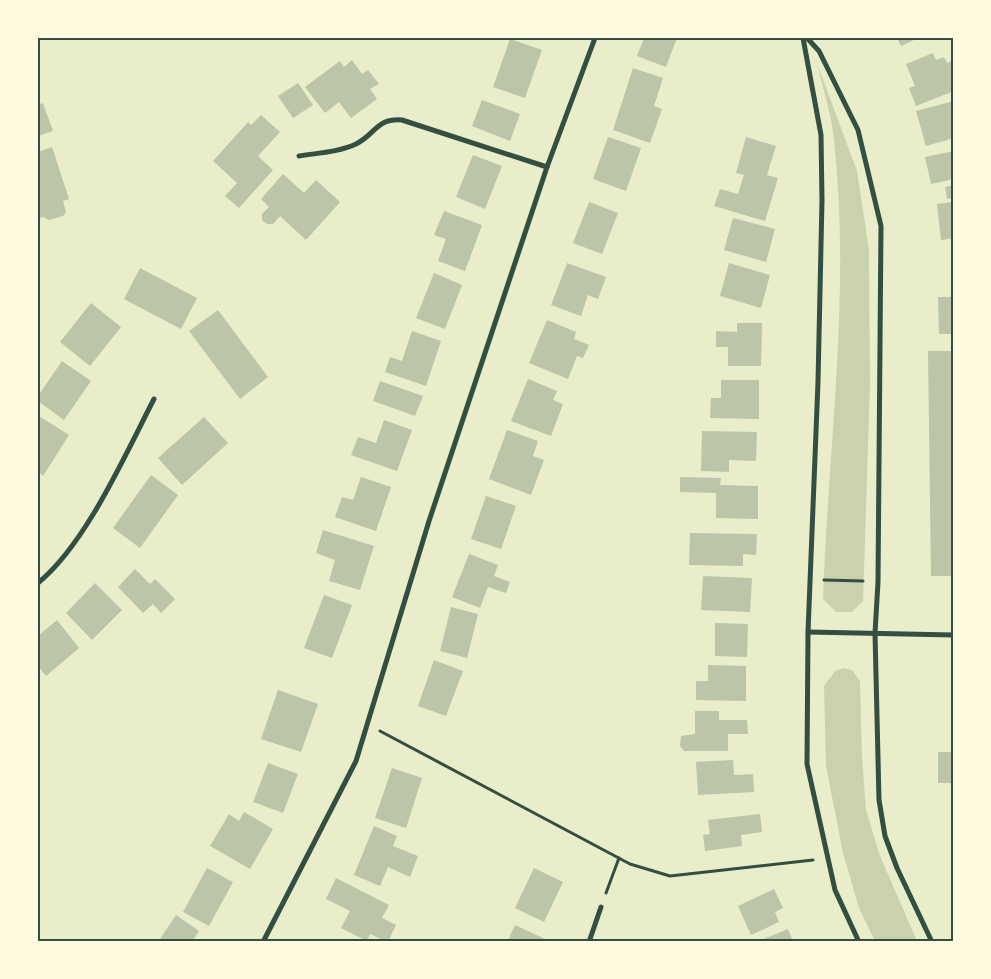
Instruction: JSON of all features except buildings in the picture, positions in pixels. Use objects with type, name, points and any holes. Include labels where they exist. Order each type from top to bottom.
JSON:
[{"type":"street","points":[[266,940],[356,761],[429,521],[546,167],[594,38]]},
{"type":"street","points":[[803,38],[821,134],[822,191],[818,382],[808,632],[807,764],[835,890],[859,942]]},
{"type":"street","points":[[807,38],[819,51],[858,130],[881,226],[878,582],[875,633],[876,757],[885,836],[897,868],[932,942]]},
{"type":"street","points":[[299,156],[341,149],[358,143],[378,125],[389,119],[402,120],[546,167]]},
{"type":"street","points":[[38,583],[51,572],[85,528],[154,399]]},
{"type":"street","points":[[808,632],[954,635]]},
{"type":"street","points":[[589,942],[601,907]]},
{"type":"path","points":[[810,579],[878,582]]},
{"type":"path","points":[[367,724],[630,864],[670,876],[829,859]]},
{"type":"path","points":[[601,907],[619,858]]},
{"type":"green space","points":[[818,66],[857,171],[869,250],[870,385],[863,601],[852,612],[836,612],[823,599],[837,370],[840,254],[839,197],[833,131]]},
{"type":"green space","points":[[844,668],[852,670],[860,681],[862,757],[866,810],[880,856],[917,941],[875,941],[859,908],[843,853],[826,766],[824,686],[835,671]]}]
